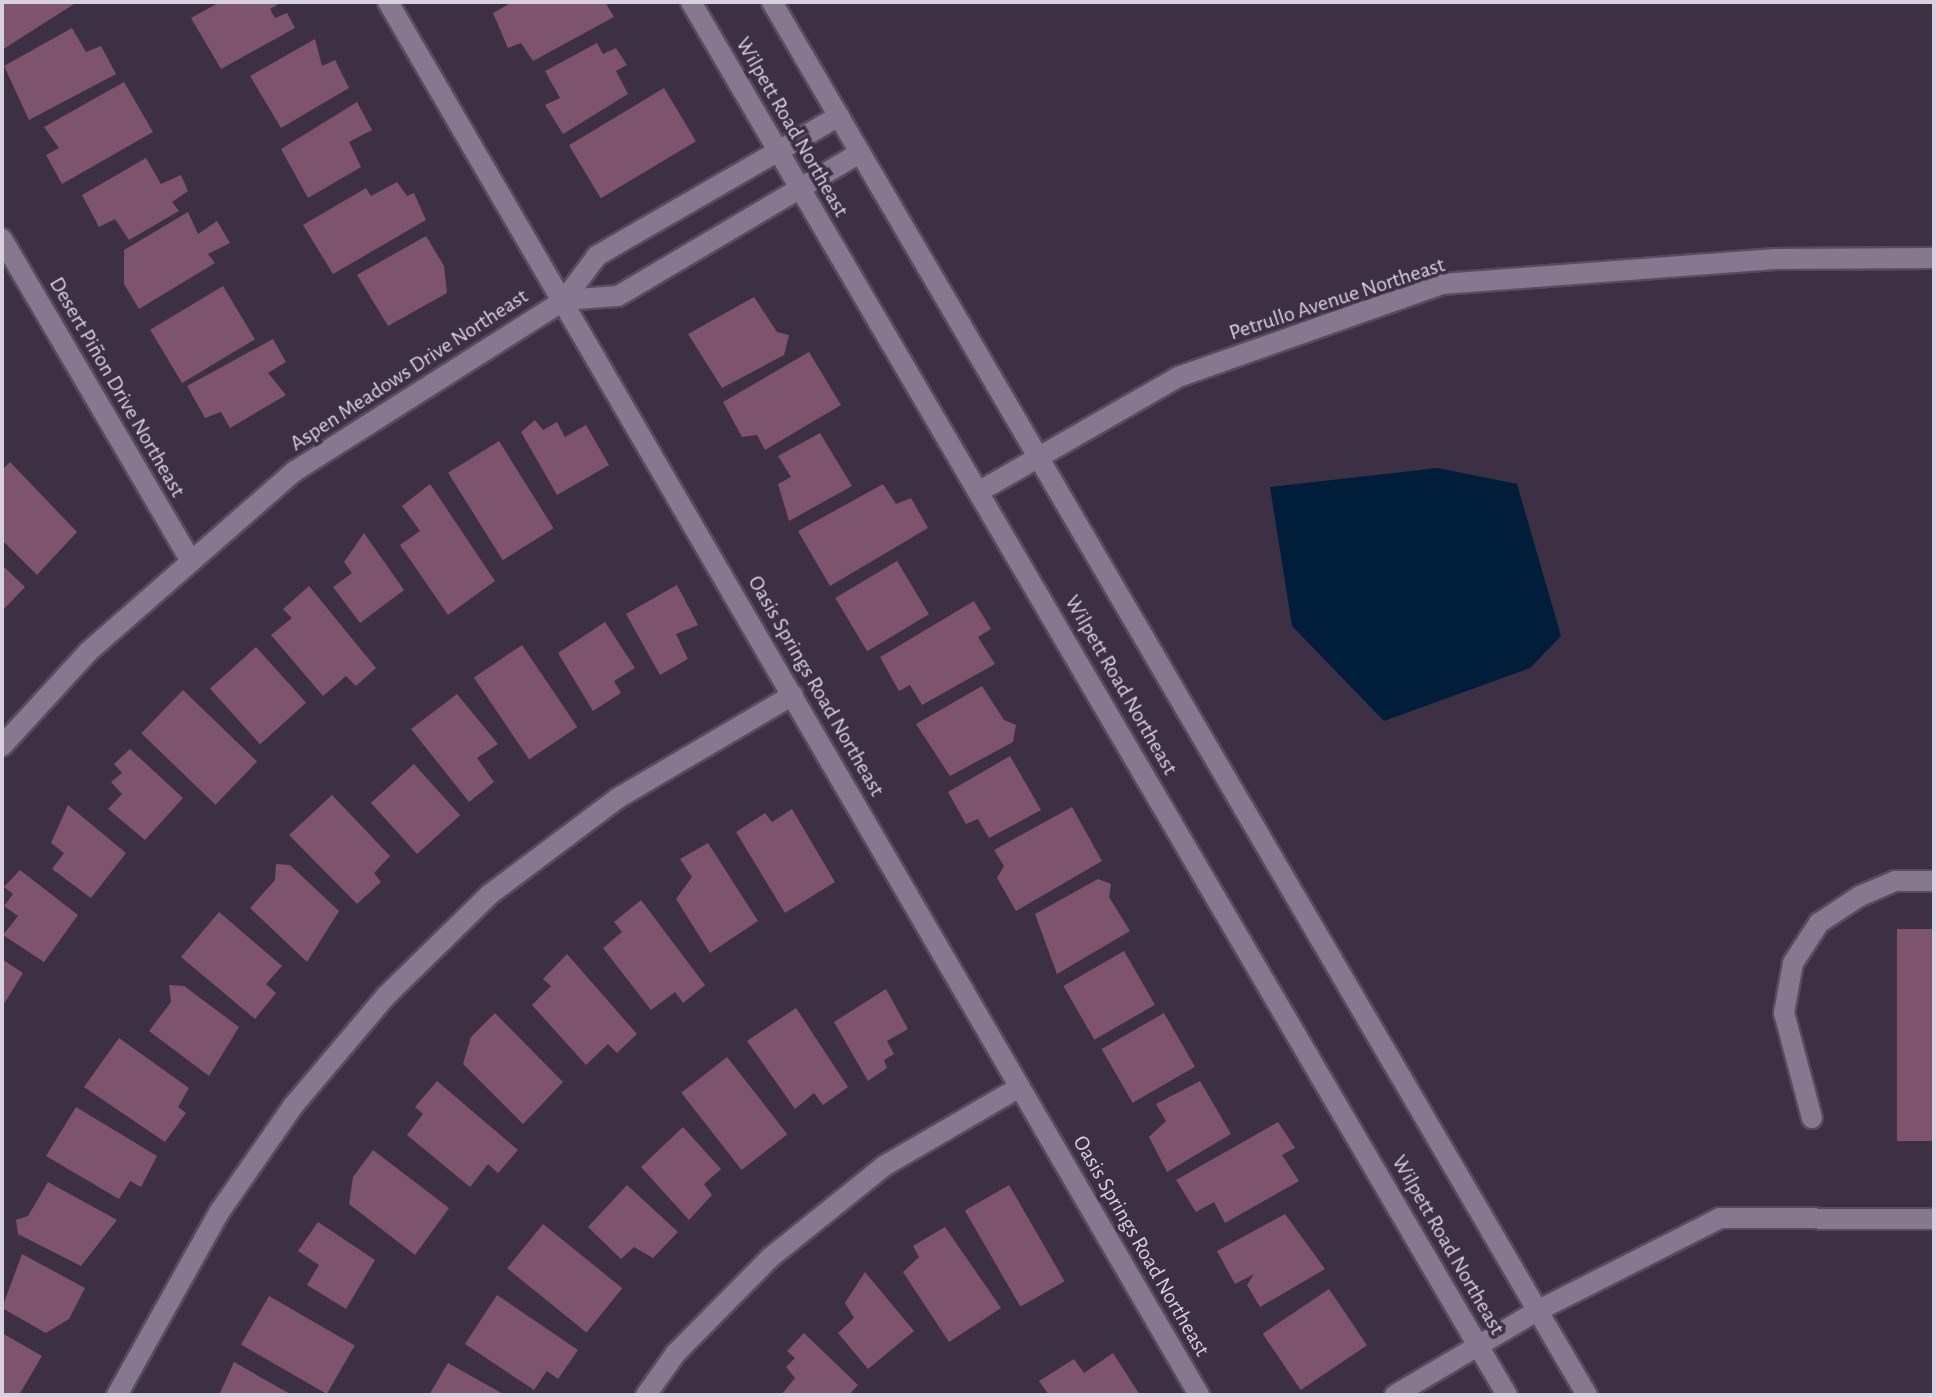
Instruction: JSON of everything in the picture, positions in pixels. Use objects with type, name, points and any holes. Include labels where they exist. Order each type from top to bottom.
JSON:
[{"type":"street","name":"Oasis Springs Road Northeast","points":[[388,2],[1199,1395]]},
{"type":"street","name":"Wilpett Road Northeast","points":[[691,2],[1507,1395]]},
{"type":"street","name":"Wilpett Road Northeast","points":[[772,2],[1587,1395]]},
{"type":"street","name":"Aspen Meadows Drive Northeast","points":[[2,746],[88,652],[190,559],[295,471],[564,300],[597,256],[839,116]]},
{"type":"street","name":"Aspen Meadows Drive Northeast","points":[[564,300],[618,296],[860,153]]},
{"type":"street","name":"Desert Piñon Drive Northeast","points":[[2,239],[190,559]]},
{"type":"street","name":"Petrullo Avenue Northeast","points":[[980,491],[1036,454],[1178,377],[1442,284],[1775,259],[1934,258]]},
{"type":"street","points":[[117,1395],[220,1211],[293,1106],[386,996],[489,895],[618,798],[793,695]]},
{"type":"street","points":[[1812,1118],[1784,1013],[1793,963],[1819,923],[1860,896],[1895,881],[1934,881]]},
{"type":"street","points":[[646,1395],[676,1353],[771,1257],[884,1166],[1020,1087]]},
{"type":"street","points":[[1395,1395],[1537,1311],[1720,1218],[1934,1219]]},
{"type":"water","points":[[1438,468],[1517,484],[1561,636],[1530,668],[1384,721],[1292,626],[1270,487]]},
{"type":"building","points":[[2,2],[73,2],[74,4],[2,50]]},
{"type":"building","points":[[220,2],[282,2],[270,9],[275,18],[287,13],[295,28],[221,69],[191,18]]},
{"type":"building","points":[[512,2],[605,2],[614,17],[533,61],[521,43],[508,48],[493,13]]},
{"type":"building","points":[[72,28],[86,52],[101,46],[116,74],[29,120],[4,66]]},
{"type":"building","points":[[315,39],[322,66],[335,60],[349,88],[281,128],[250,76]]},
{"type":"building","points":[[597,43],[603,54],[616,48],[627,65],[616,71],[628,94],[563,134],[545,105],[560,98],[545,71]]},
{"type":"building","points":[[124,82],[153,132],[62,184],[46,155],[59,148],[44,127]]},
{"type":"building","points":[[664,88],[696,141],[601,198],[569,145]]},
{"type":"building","points":[[357,102],[372,130],[349,142],[361,167],[308,198],[281,149]]},
{"type":"building","points":[[146,158],[161,184],[181,175],[188,191],[172,202],[179,211],[129,240],[115,219],[99,227],[82,195]]},
{"type":"building","points":[[397,182],[407,196],[414,193],[426,220],[333,274],[303,225],[366,188],[371,196]]},
{"type":"building","points":[[188,212],[198,234],[217,221],[230,243],[208,254],[215,263],[139,309],[124,284],[124,250]]},
{"type":"building","points":[[426,236],[444,266],[447,293],[388,326],[357,275]]},
{"type":"building","points":[[223,286],[255,339],[182,383],[150,330]]},
{"type":"building","points":[[754,297],[777,332],[789,335],[784,355],[722,388],[688,334]]},
{"type":"building","points":[[273,339],[286,362],[268,373],[286,395],[230,428],[221,412],[205,418],[187,386]]},
{"type":"building","points":[[809,352],[841,405],[765,450],[757,435],[742,437],[723,402]]},
{"type":"building","points":[[535,420],[543,430],[557,422],[565,437],[586,425],[609,465],[557,495],[521,432]]},
{"type":"building","points":[[820,433],[852,486],[789,521],[778,484],[791,477],[778,456]]},
{"type":"building","points":[[499,441],[554,528],[503,560],[448,473]]},
{"type":"building","points":[[10,462],[77,532],[37,575],[2,540],[2,470]]},
{"type":"building","points":[[430,484],[495,581],[448,615],[400,545],[420,531],[402,506]]},
{"type":"building","points":[[883,484],[896,504],[911,498],[928,528],[830,586],[798,531]]},
{"type":"building","points":[[364,533],[404,590],[360,623],[333,587],[352,573],[344,562]]},
{"type":"building","points":[[897,561],[929,614],[867,651],[835,598]]},
{"type":"building","points":[[2,565],[25,587],[2,611]]},
{"type":"building","points":[[677,585],[698,625],[676,634],[688,659],[660,675],[626,614]]},
{"type":"building","points":[[309,586],[376,668],[356,686],[346,676],[323,696],[271,635],[292,618],[283,609]]},
{"type":"building","points":[[974,601],[991,629],[978,637],[995,664],[922,705],[910,685],[899,691],[880,657]]},
{"type":"building","points":[[605,622],[635,668],[614,681],[621,693],[593,711],[558,653]]},
{"type":"building","points":[[522,645],[577,727],[529,760],[474,677]]},
{"type":"building","points":[[256,647],[306,703],[260,744],[210,688]]},
{"type":"building","points":[[982,686],[1004,720],[1016,725],[1013,742],[950,776],[916,724]]},
{"type":"building","points":[[183,690],[257,762],[215,805],[141,733]]},
{"type":"building","points":[[457,694],[498,744],[477,758],[494,782],[469,802],[411,729]]},
{"type":"building","points":[[130,749],[183,798],[145,840],[108,809],[122,794],[111,782],[122,773],[114,764]]},
{"type":"building","points":[[1010,756],[1041,810],[989,838],[978,819],[966,824],[948,792]]},
{"type":"building","points":[[414,764],[460,815],[417,854],[371,803]]},
{"type":"building","points":[[332,795],[390,856],[374,873],[381,882],[357,904],[289,835]]},
{"type":"building","points":[[68,805],[126,853],[91,898],[52,869],[64,853],[51,843]]},
{"type":"building","points":[[1072,807],[1102,861],[1016,911],[997,878],[1004,866],[994,850]]},
{"type":"building","points":[[792,809],[835,882],[785,913],[736,832],[765,813],[772,822]]},
{"type":"building","points":[[708,843],[758,921],[710,953],[676,899],[692,877],[680,859]]},
{"type":"building","points":[[276,864],[290,865],[339,911],[307,962],[250,908],[275,880]]},
{"type":"building","points":[[20,870],[78,915],[44,962],[3,935],[18,916],[4,906],[13,894],[4,887]]},
{"type":"building","points":[[1098,879],[1111,884],[1109,897],[1130,931],[1057,974],[1035,914]]},
{"type":"building","points":[[641,900],[705,985],[683,1003],[675,992],[651,1010],[603,948],[622,932],[614,922]]},
{"type":"building","points":[[219,912],[282,966],[266,984],[276,993],[255,1019],[181,957]]},
{"type":"building","points":[[1897,929],[1934,929],[1934,1141],[1897,1141]]},
{"type":"building","points":[[1124,951],[1155,1005],[1094,1040],[1063,986]]},
{"type":"building","points":[[567,954],[637,1034],[617,1053],[608,1044],[586,1065],[532,1005],[551,986],[543,979]]},
{"type":"building","points":[[2,959],[23,973],[2,1007]]},
{"type":"building","points":[[169,985],[184,986],[239,1027],[209,1076],[149,1031],[171,1002]]},
{"type":"building","points":[[886,989],[908,1029],[887,1041],[894,1054],[884,1060],[887,1068],[868,1081],[834,1022]]},
{"type":"building","points":[[796,1008],[848,1087],[823,1105],[814,1093],[795,1109],[747,1041]]},
{"type":"building","points":[[495,1013],[563,1082],[523,1124],[463,1064],[471,1037]]},
{"type":"building","points":[[1164,1013],[1195,1067],[1133,1103],[1102,1049]]},
{"type":"building","points":[[119,1038],[189,1088],[178,1107],[186,1113],[165,1142],[84,1087]]},
{"type":"building","points":[[727,1057],[787,1134],[742,1170],[681,1093]]},
{"type":"building","points":[[437,1081],[518,1150],[498,1173],[488,1164],[470,1187],[407,1135],[423,1114],[415,1107]]},
{"type":"building","points":[[1200,1081],[1231,1134],[1167,1172],[1149,1137],[1166,1121],[1156,1104]]},
{"type":"building","points":[[76,1107],[157,1156],[141,1187],[130,1181],[119,1199],[46,1156]]},
{"type":"building","points":[[1278,1122],[1295,1148],[1282,1155],[1299,1181],[1225,1223],[1214,1202],[1196,1212],[1176,1180]]},
{"type":"building","points":[[683,1127],[721,1169],[704,1184],[712,1195],[689,1220],[641,1167]]},
{"type":"building","points":[[373,1150],[449,1208],[415,1255],[349,1204],[353,1177]]},
{"type":"building","points":[[48,1182],[117,1220],[81,1266],[18,1234],[16,1220],[28,1216]]},
{"type":"building","points":[[627,1185],[678,1232],[653,1258],[634,1247],[621,1259],[588,1227]]},
{"type":"building","points":[[1009,1185],[1064,1281],[1020,1307],[965,1210]]},
{"type":"building","points":[[1285,1214],[1325,1269],[1260,1307],[1247,1285],[1254,1274],[1235,1284],[1217,1251]]},
{"type":"building","points":[[318,1222],[375,1260],[346,1309],[307,1285],[319,1265],[298,1251]]},
{"type":"building","points":[[543,1224],[622,1288],[586,1332],[507,1268]]},
{"type":"building","points":[[945,1227],[1001,1308],[949,1342],[903,1272],[919,1257],[913,1246]]},
{"type":"building","points":[[22,1254],[85,1288],[69,1319],[46,1333],[2,1308]]},
{"type":"building","points":[[865,1272],[914,1331],[868,1369],[838,1333],[854,1318],[845,1303]]},
{"type":"building","points":[[1329,1289],[1367,1345],[1301,1390],[1263,1334]]},
{"type":"building","points":[[497,1295],[578,1350],[558,1379],[547,1371],[534,1390],[465,1344]]},
{"type":"building","points":[[269,1296],[355,1346],[327,1394],[241,1344]]},
{"type":"building","points":[[2,1333],[42,1356],[19,1395],[2,1395]]},
{"type":"building","points":[[804,1333],[858,1385],[849,1395],[781,1395],[795,1378],[786,1367],[795,1358],[787,1351]]},
{"type":"building","points":[[1113,1353],[1140,1395],[1049,1395],[1039,1381],[1074,1359],[1084,1373]]},
{"type":"building","points":[[234,1362],[292,1395],[219,1395]]},
{"type":"building","points":[[448,1363],[505,1395],[429,1395]]}]
